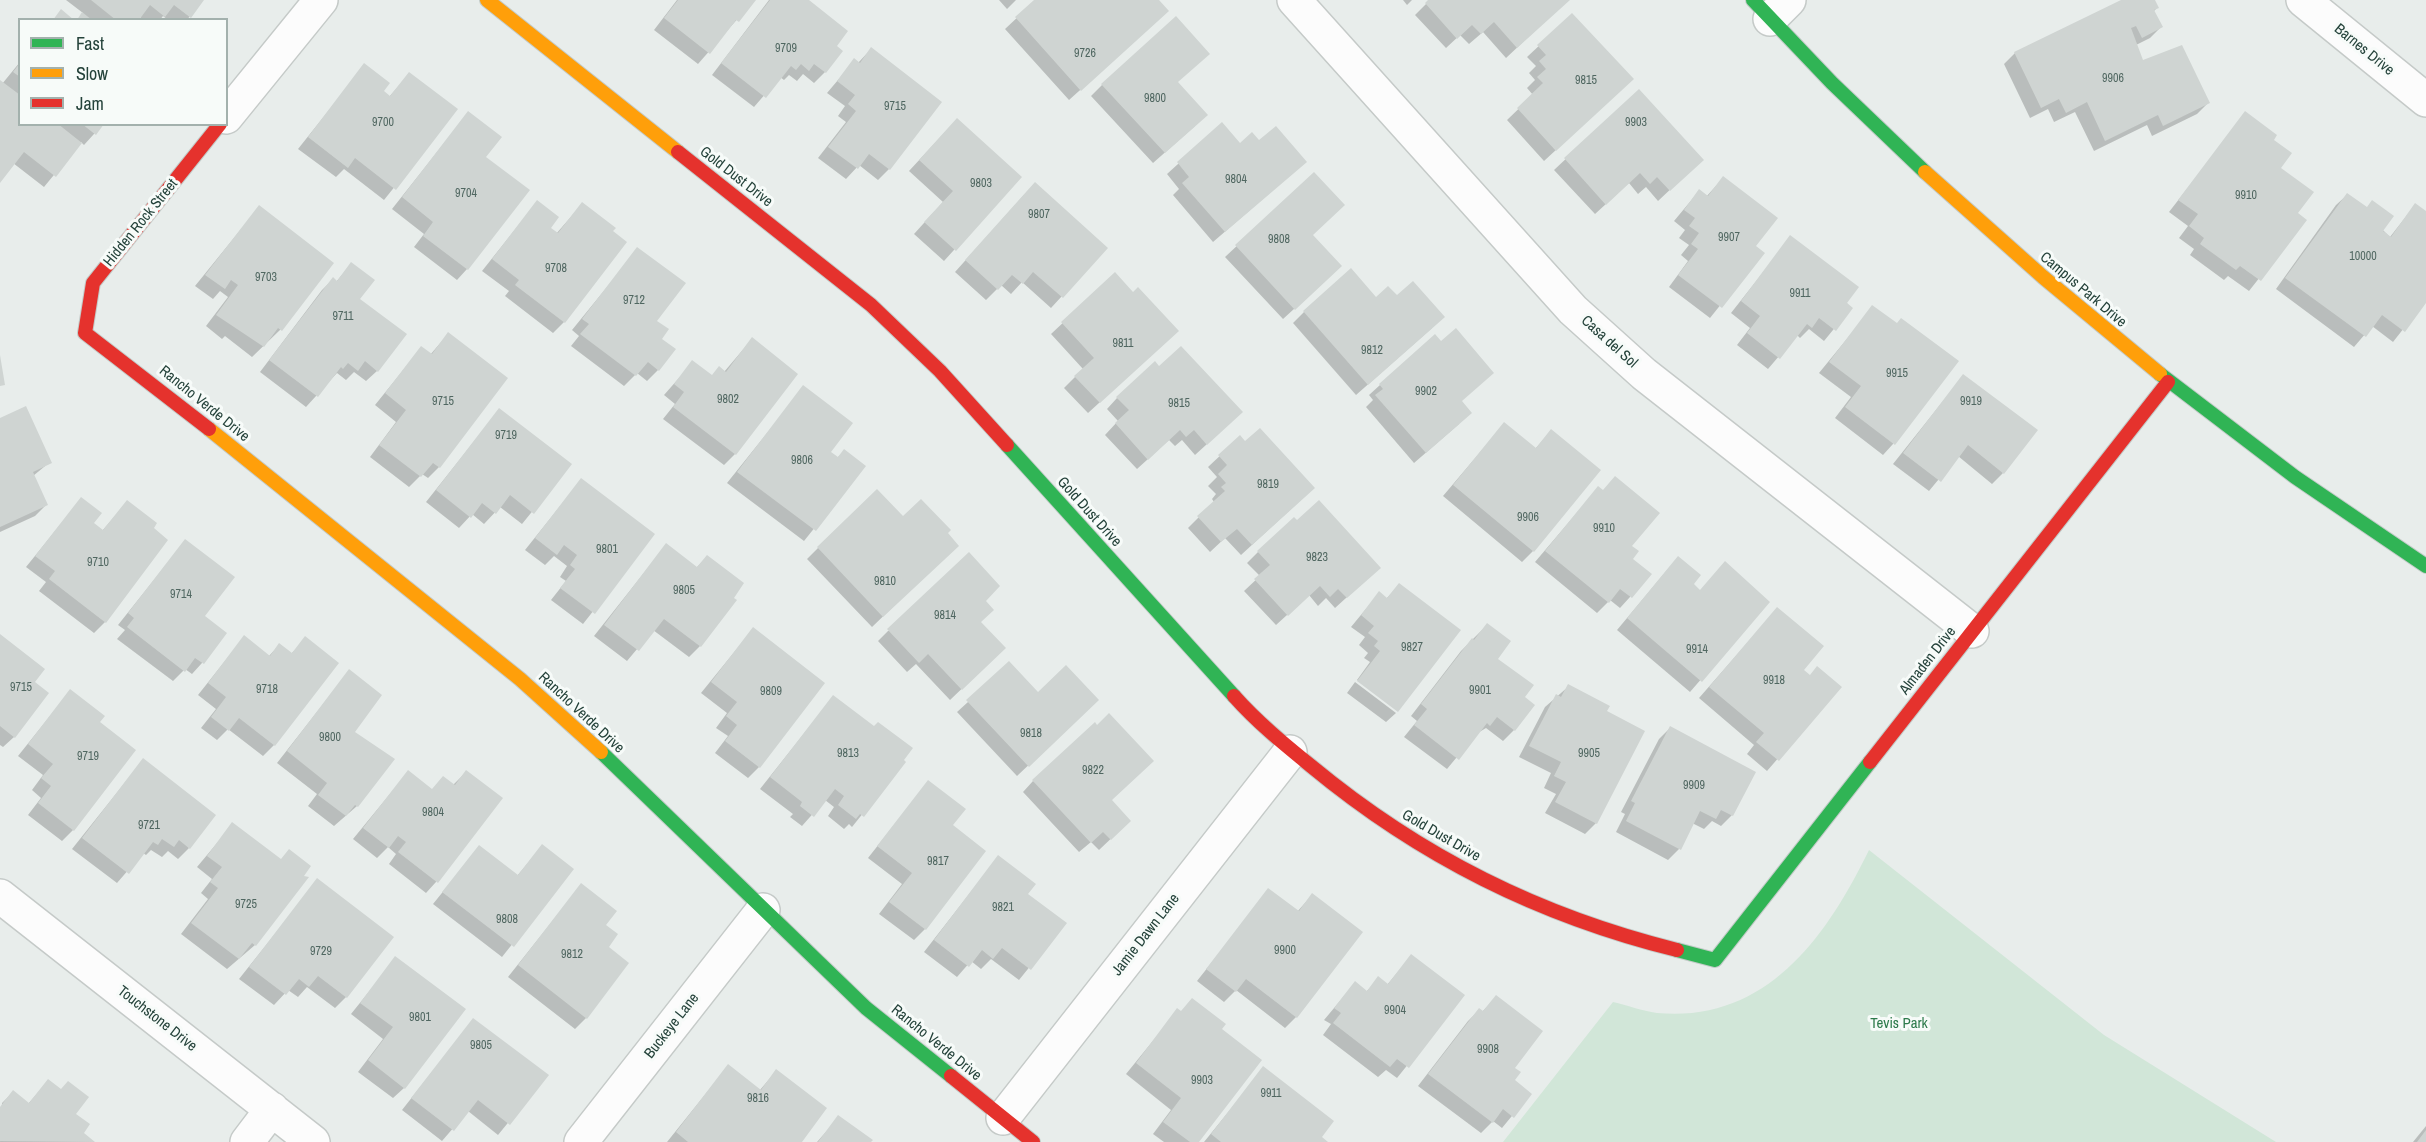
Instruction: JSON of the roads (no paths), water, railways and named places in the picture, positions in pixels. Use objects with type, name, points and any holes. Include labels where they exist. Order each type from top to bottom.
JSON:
[{"type":"street","points":[[228,115],[321,0]]},
{"type":"street","name":"Gold Dust Drive","points":[[486,0],[872,305],[940,371],[1245,709],[1290,752],[1357,804],[1440,857],[1528,901],[1604,931],[1715,960]]},
{"type":"street","name":"Casa del Sol","points":[[1294,0],[1573,310],[1644,374],[1972,631]]},
{"type":"street","name":"Barnes Drive","points":[[2302,0],[2426,100]]},
{"type":"street","name":"Campus Park Drive","points":[[1770,6],[1852,103],[2006,247],[2168,382],[2297,478],[2426,566]]},
{"type":"street","name":"Hidden Rock Street","points":[[85,333],[93,283],[218,126]]},
{"type":"street","name":"Rancho Verde Drive","points":[[85,333],[156,386],[520,679],[604,756],[866,1008],[1033,1142]]},
{"type":"street","name":"Almaden Drive","points":[[1715,960],[2168,382]]},
{"type":"street","name":"Jamie Dawn Lane","points":[[1003,1118],[1290,752]]},
{"type":"street","name":"Touchstone Drive","points":[[0,896],[313,1142]]},
{"type":"street","name":"Buckeye Lane","points":[[581,1142],[763,910]]},
{"type":"street","points":[[247,1142],[272,1109]]},
{"type":"park label","name":"Tevis Park","points":[[1899,1024]]}]
